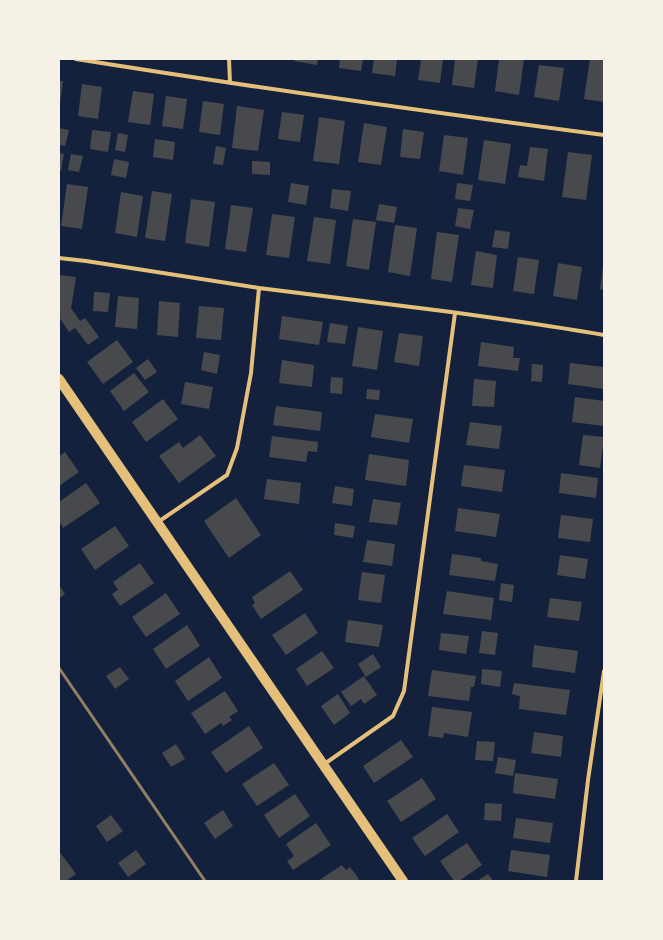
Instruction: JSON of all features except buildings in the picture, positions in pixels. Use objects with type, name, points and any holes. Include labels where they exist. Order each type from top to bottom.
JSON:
[{"type":"main road","points":[[59,379],[403,881]]},
{"type":"street","points":[[76,59],[449,115],[604,135]]},
{"type":"street","points":[[228,59],[230,83]]},
{"type":"street","points":[[59,258],[259,288],[554,326],[604,335]]},
{"type":"street","points":[[157,523],[227,475],[237,448],[251,373],[259,288]]},
{"type":"street","points":[[323,765],[393,716],[404,691],[456,313]]},
{"type":"street","points":[[576,881],[588,780],[604,671]]},
{"type":"railway","points":[[59,668],[205,881]]}]
